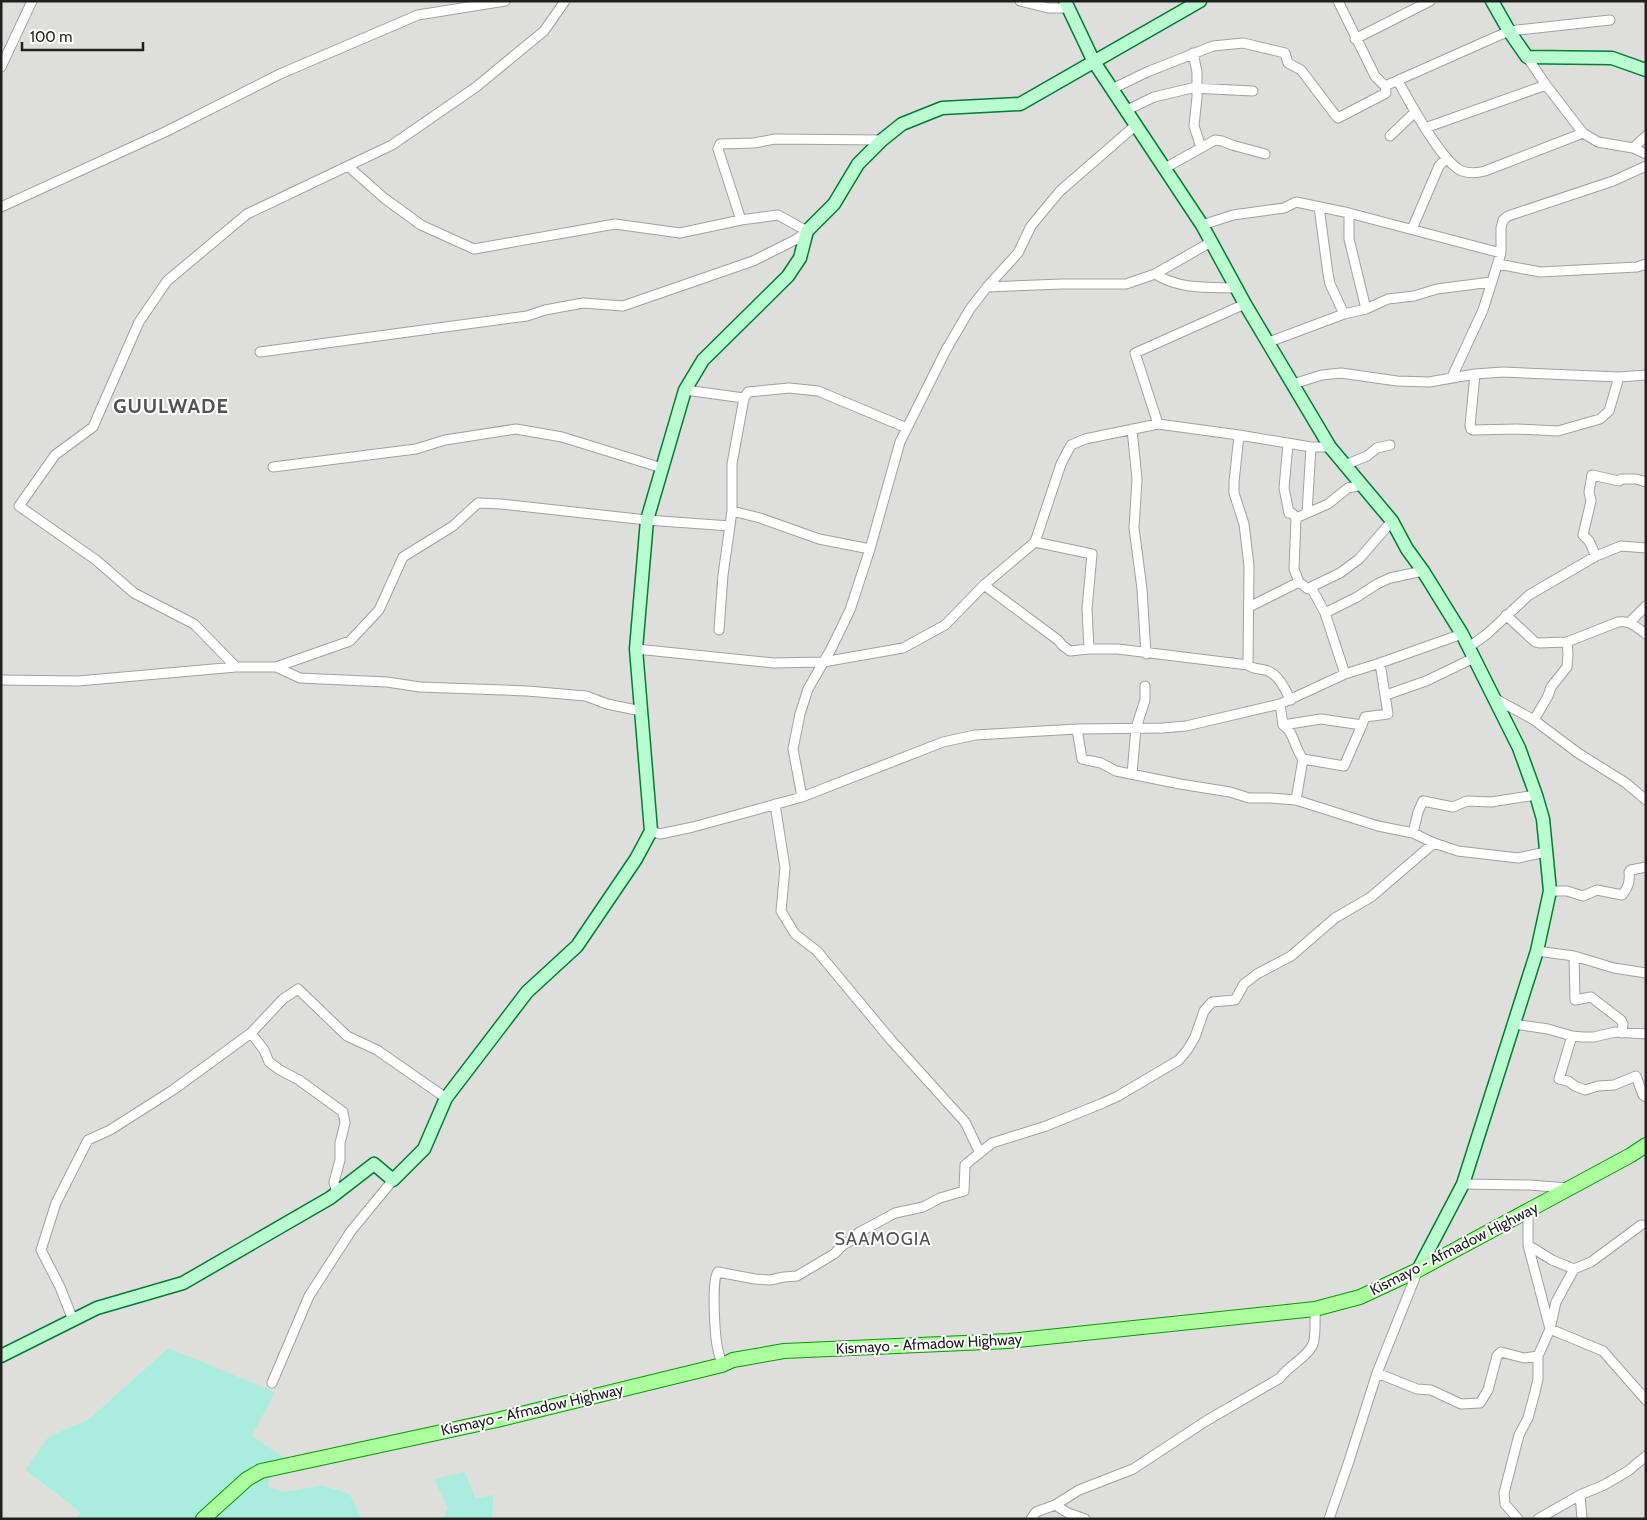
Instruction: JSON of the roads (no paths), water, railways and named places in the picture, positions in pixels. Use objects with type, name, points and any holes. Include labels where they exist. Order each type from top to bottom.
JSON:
[{"type":"main road","name":"Kismayo - Afmadow Highway","points":[[204,1519],[247,1478],[261,1471],[497,1420],[722,1365],[733,1360],[784,1351],[1009,1341],[1315,1309],[1360,1297],[1418,1270],[1631,1155],[1646,1145]]},
{"type":"street","points":[[1,67],[32,1]]},
{"type":"street","points":[[1,207],[167,132],[280,74],[418,15],[426,12],[505,1]]},
{"type":"street","points":[[236,667],[194,624],[134,593],[96,560],[19,506],[55,455],[93,427],[139,322],[167,281],[247,214],[392,145],[476,87],[544,31],[565,1]]},
{"type":"street","points":[[1020,1],[1048,8],[1067,5],[1094,62],[1202,225],[1238,288],[1245,304],[1330,447],[1392,522],[1407,549],[1462,634],[1519,748],[1543,819],[1550,891],[1537,951],[1463,1184],[1418,1270],[1377,1373],[1329,1519]]},
{"type":"street","points":[[260,352],[527,316],[545,310],[583,303],[623,306],[753,261],[797,239],[807,230],[834,204],[858,164],[882,140],[902,124],[942,108],[1020,104],[1200,1]]},
{"type":"street","points":[[1112,89],[1193,53],[1213,46],[1243,43],[1284,52],[1288,63],[1301,70],[1338,118],[1386,94],[1386,86],[1375,76],[1338,1]]},
{"type":"street","points":[[1356,38],[1430,1]]},
{"type":"street","points":[[1492,1],[1509,31],[1582,133],[1598,142],[1633,148],[1646,154]]},
{"type":"street","points":[[1386,86],[1509,31],[1610,20]]},
{"type":"street","points":[[1193,53],[1197,72],[1194,126],[1201,147]]},
{"type":"street","points":[[1527,57],[1612,58],[1646,70]]},
{"type":"street","points":[[1398,81],[1414,113],[1447,158],[1461,171],[1472,174],[1485,172],[1582,133]]},
{"type":"street","points":[[1425,128],[1546,85]]},
{"type":"street","points":[[1127,110],[1154,97],[1196,88],[1253,91]]},
{"type":"street","points":[[1390,136],[1414,113]]},
{"type":"street","points":[[802,797],[793,749],[808,689],[850,610],[870,549],[900,442],[946,350],[970,309],[1018,253],[1031,226],[1060,191],[1136,125]]},
{"type":"street","points":[[1633,148],[1646,136]]},
{"type":"street","points":[[740,220],[718,149],[720,144],[754,143],[775,139],[882,140]]},
{"type":"street","points":[[1165,168],[1215,140],[1265,154]]},
{"type":"street","points":[[1412,229],[1440,166],[1447,158]]},
{"type":"street","points":[[1452,378],[1483,310],[1498,264],[1501,253],[1501,228],[1503,220],[1508,216],[1613,181],[1646,166]]},
{"type":"street","points":[[349,167],[384,198],[421,225],[474,249],[615,224],[680,232],[740,220],[778,215],[807,230]]},
{"type":"street","points":[[1202,225],[1233,215],[1284,208],[1296,202],[1348,213],[1501,253]]},
{"type":"street","points":[[1319,207],[1330,284],[1344,314]]},
{"type":"street","points":[[1348,213],[1349,239],[1366,309]]},
{"type":"street","points":[[272,1383],[309,1296],[351,1231],[393,1180],[424,1149],[446,1098],[527,992],[577,946],[636,859],[651,831],[636,649],[648,520],[685,390],[703,360],[788,276],[800,258],[807,230]]},
{"type":"street","points":[[987,287],[1126,284],[1155,274],[1211,242]]},
{"type":"street","points":[[1498,264],[1540,272],[1636,267],[1646,264]]},
{"type":"street","points":[[1155,274],[1180,286],[1238,288]]},
{"type":"street","points":[[1269,342],[1388,300],[1414,296],[1437,289],[1491,282]]},
{"type":"street","points":[[1158,424],[1135,353],[1245,304]]},
{"type":"street","points":[[1293,384],[1322,375],[1336,373],[1408,382],[1435,382],[1475,374],[1517,372],[1619,377],[1646,375]]},
{"type":"street","points":[[1475,374],[1470,426],[1473,430],[1517,428],[1558,431],[1600,420],[1609,411],[1619,377]]},
{"type":"street","points":[[719,630],[723,574],[732,511],[732,464],[744,398],[748,392],[789,388],[818,391],[907,428]]},
{"type":"street","points":[[685,390],[744,398]]},
{"type":"street","points":[[636,649],[774,663],[823,662],[904,648],[945,625],[984,585],[1035,542],[1061,464],[1071,446],[1085,439],[1158,424],[1288,444],[1330,447]]},
{"type":"street","points":[[273,467],[416,449],[445,440],[516,429],[562,438],[662,468]]},
{"type":"street","points":[[1132,429],[1137,479],[1134,528],[1142,589],[1146,654]]},
{"type":"street","points":[[1239,435],[1234,493],[1241,512],[1249,566],[1248,665]]},
{"type":"street","points":[[1288,444],[1284,488],[1289,513],[1292,513],[1296,518],[1294,569],[1299,582],[1308,589],[1340,573],[1359,559],[1392,522]]},
{"type":"street","points":[[1345,466],[1367,456],[1377,448],[1390,445]]},
{"type":"street","points":[[1307,513],[1311,447]]},
{"type":"street","points":[[1596,556],[1584,535],[1592,501],[1589,492],[1592,475],[1620,481],[1621,479],[1636,479],[1646,482]]},
{"type":"street","points":[[1296,518],[1328,504],[1348,488],[1362,485]]},
{"type":"street","points":[[1,680],[78,681],[236,667],[276,667],[350,640],[379,610],[403,557],[453,526],[478,504],[501,504],[648,520],[730,526]]},
{"type":"street","points":[[732,511],[760,518],[819,539],[870,549]]},
{"type":"street","points":[[1035,542],[1092,554],[1086,608],[1089,649]]},
{"type":"street","points":[[1386,695],[1426,681],[1471,652],[1506,615],[1529,595],[1596,556],[1621,546],[1646,548]]},
{"type":"street","points":[[1325,613],[1390,578],[1423,571]]},
{"type":"street","points":[[1249,607],[1299,582]]},
{"type":"street","points":[[984,585],[1070,651],[1118,649],[1146,654],[1248,665],[1253,669],[1265,670],[1276,676],[1291,700]]},
{"type":"street","points":[[1311,587],[1325,613],[1345,674]]},
{"type":"street","points":[[1630,622],[1646,606]]},
{"type":"street","points":[[1506,615],[1535,642],[1566,642],[1618,622],[1630,622],[1646,634]]},
{"type":"street","points":[[651,831],[660,834],[693,827],[802,797],[944,742],[975,735],[1078,729],[1186,726],[1280,704],[1345,674],[1462,634]]},
{"type":"street","points":[[1534,720],[1548,696],[1551,686],[1567,667],[1568,654],[1566,642]]},
{"type":"street","points":[[1280,704],[1284,725],[1290,729],[1297,751],[1303,759],[1344,766],[1365,717],[1388,714],[1380,663]]},
{"type":"street","points":[[276,667],[300,678],[586,696],[607,704],[641,711]]},
{"type":"street","points":[[1132,774],[1136,728],[1145,700],[1145,686]]},
{"type":"street","points":[[1496,700],[1534,720],[1578,753],[1626,783],[1646,800]]},
{"type":"street","points":[[1284,725],[1321,719],[1362,725]]},
{"type":"street","points":[[1078,729],[1082,759],[1101,763],[1116,771],[1230,792],[1249,798],[1296,800],[1352,818],[1413,834],[1458,851],[1518,858],[1546,852]]},
{"type":"street","points":[[1296,800],[1303,759]]},
{"type":"street","points":[[1413,834],[1418,812],[1423,801],[1453,808],[1467,800],[1491,802],[1536,795]]},
{"type":"street","points":[[775,804],[784,868],[781,911],[794,934],[817,951],[897,1046],[965,1122],[980,1153]]},
{"type":"street","points":[[722,1365],[717,1348],[714,1312],[714,1278],[718,1272],[755,1280],[797,1276],[834,1254],[843,1245],[858,1237],[858,1234],[895,1213],[922,1207],[940,1198],[964,1191],[965,1165],[992,1143],[1046,1126],[1103,1102],[1179,1060],[1195,1037],[1204,1011],[1212,1002],[1235,1000],[1244,984],[1257,974],[1291,956],[1335,918],[1371,897],[1434,843]]},
{"type":"street","points":[[1550,891],[1567,891],[1584,896],[1597,890],[1622,895],[1630,882],[1629,872],[1646,867]]},
{"type":"street","points":[[1537,951],[1574,956],[1614,968],[1646,973]]},
{"type":"street","points":[[1574,956],[1575,1000],[1591,997],[1621,1020],[1623,1024],[1622,1032]]},
{"type":"street","points":[[73,1320],[60,1287],[40,1250],[56,1203],[88,1140],[110,1130],[173,1090],[251,1033],[283,999],[298,989],[348,1036],[376,1050],[446,1098]]},
{"type":"street","points":[[1514,1024],[1548,1029],[1572,1036],[1594,1037],[1622,1032],[1646,1034]]},
{"type":"street","points":[[251,1033],[264,1050],[269,1062],[299,1080],[343,1112],[345,1123],[340,1143],[340,1160],[334,1182],[337,1193]]},
{"type":"street","points":[[1572,1036],[1559,1078],[1585,1090],[1598,1086],[1614,1085],[1636,1076],[1646,1096]]},
{"type":"street","points":[[1,1356],[97,1308],[183,1283],[330,1198],[374,1164],[393,1180]]},
{"type":"street","points":[[1463,1184],[1530,1185],[1570,1188]]},
{"type":"street","points":[[1528,1211],[1528,1245],[1550,1329]]},
{"type":"street","points":[[1518,1519],[1505,1504],[1504,1493],[1519,1435],[1528,1418],[1538,1379],[1538,1356],[1550,1329],[1556,1302],[1574,1269],[1591,1262],[1641,1224]]},
{"type":"street","points":[[1528,1245],[1552,1260],[1574,1269]]},
{"type":"street","points":[[1031,1519],[1036,1512],[1055,1505],[1079,1490],[1133,1469],[1206,1421],[1280,1378],[1314,1343],[1315,1309]]},
{"type":"street","points":[[1550,1329],[1603,1351],[1646,1400]]},
{"type":"street","points":[[1377,1373],[1417,1389],[1431,1390],[1460,1404],[1472,1405],[1480,1404],[1488,1390],[1497,1356],[1501,1352],[1524,1358],[1538,1356]]},
{"type":"street","points":[[1538,1519],[1628,1471],[1646,1456]]},
{"type":"street","points":[[1580,1496],[1582,1519]]},
{"type":"street","points":[[1055,1505],[1068,1513],[1085,1519]]},
{"type":"district","name":"GUULWADE","points":[[171,406]]},
{"type":"district","name":"SAAMOGIA","points":[[883,1239]]}]
